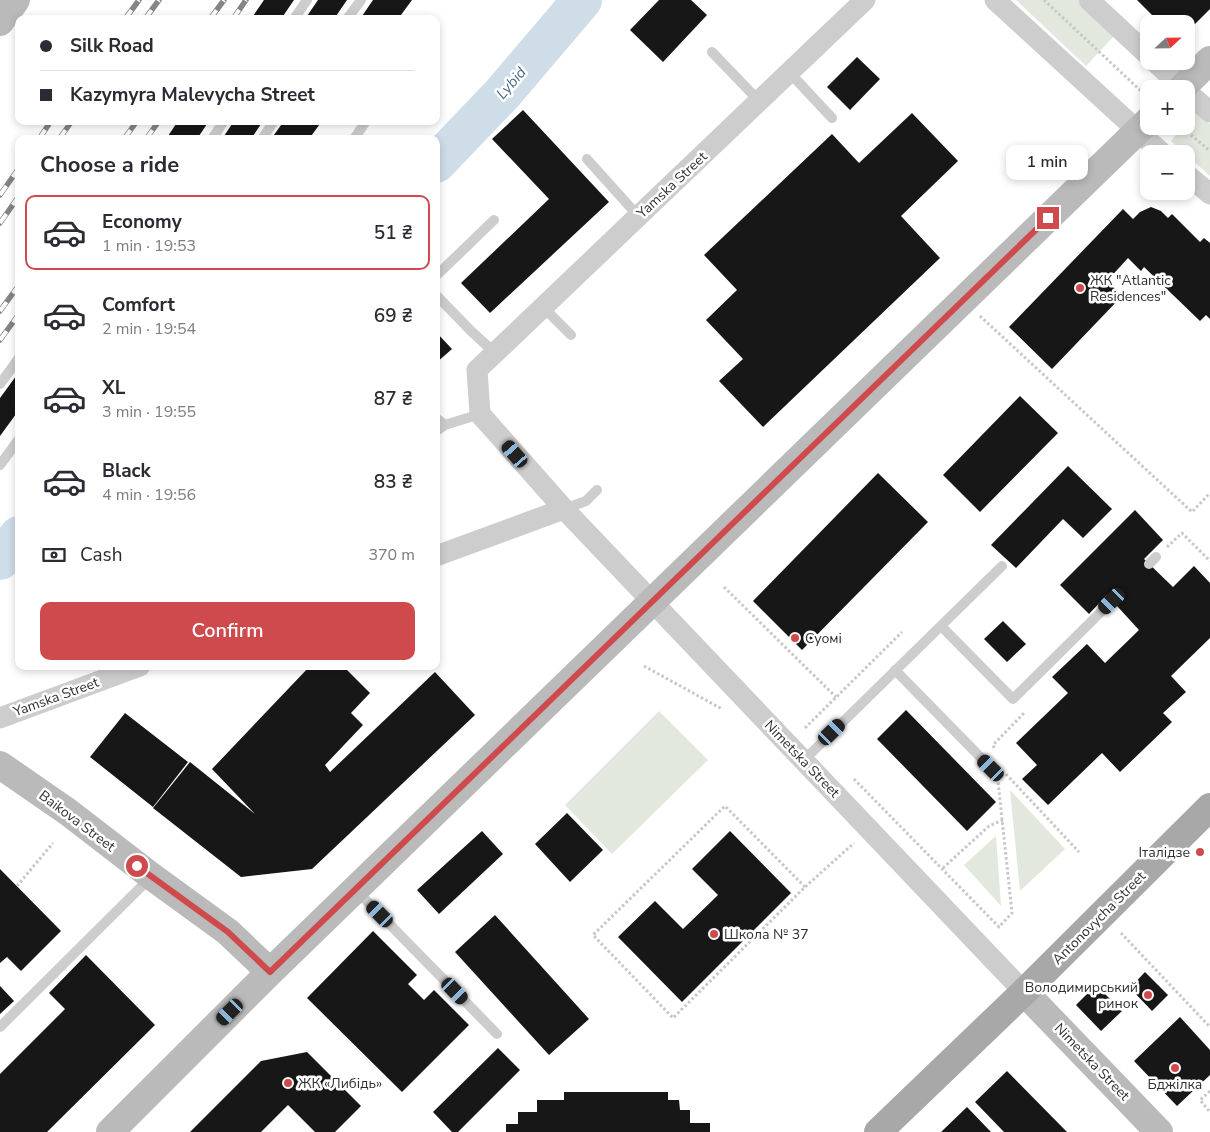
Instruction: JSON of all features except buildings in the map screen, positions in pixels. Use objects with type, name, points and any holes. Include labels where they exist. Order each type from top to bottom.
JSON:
[{"type":"main road","points":[[0,22],[16,0]]},
{"type":"main road","points":[[1191,80],[1210,60]]},
{"type":"main road","points":[[110,1132],[270,972],[1140,129]]},
{"type":"main road","name":"Baikova Street","points":[[0,765],[68,812],[228,932],[270,972]]},
{"type":"main road","name":"Antonovycha Street","points":[[878,1132],[1024,992],[1210,807]]},
{"type":"main road","name":"Nimetska Street","points":[[1024,992],[1159,1132]]},
{"type":"street","name":"Yamska Street","points":[[480,414],[477,370],[866,0]]},
{"type":"street","points":[[995,0],[1140,123]]},
{"type":"street","points":[[1089,0],[1140,48]]},
{"type":"street","points":[[1163,70],[1174,80]]},
{"type":"street","points":[[1195,99],[1210,112]]},
{"type":"street","points":[[1195,182],[1210,194]]},
{"type":"street","name":"Nimetska Street","points":[[480,414],[564,509],[1024,992]]},
{"type":"street","points":[[440,555],[564,509]]},
{"type":"street","name":"Yamska Street","points":[[0,718],[129,670]]},
{"type":"lane","points":[[297,15],[307,0]]},
{"type":"lane","points":[[350,15],[361,0]]},
{"type":"lane","points":[[712,52],[760,102]]},
{"type":"lane","points":[[790,74],[832,118]]},
{"type":"lane","points":[[587,159],[639,217]]},
{"type":"lane","points":[[440,272],[494,220]]},
{"type":"lane","points":[[440,299],[470,331],[495,353]]},
{"type":"lane","points":[[543,307],[571,335]]},
{"type":"lane","points":[[0,384],[15,363]]},
{"type":"lane","points":[[440,428],[480,414]]},
{"type":"lane","points":[[0,465],[15,444]]},
{"type":"lane","points":[[564,509],[586,501],[598,490]]},
{"type":"lane","points":[[804,760],[1002,566]]},
{"type":"lane","points":[[941,626],[1013,699],[1112,601]]},
{"type":"lane","points":[[895,670],[994,770]]},
{"type":"lane","points":[[0,1027],[151,876]]},
{"type":"lane","points":[[355,890],[497,1034]]},
{"type":"path","points":[[1044,0],[1140,90]]},
{"type":"path","points":[[1191,135],[1210,151]]},
{"type":"path","points":[[963,301],[1192,512],[1210,493]]},
{"type":"path","points":[[1152,561],[1182,533],[1210,561]]},
{"type":"path","points":[[724,587],[836,697]]},
{"type":"path","points":[[820,744],[805,728],[902,632]]},
{"type":"path","points":[[644,666],[726,710]]},
{"type":"path","points":[[994,754],[993,745],[1026,712],[1013,699]]},
{"type":"path","points":[[854,779],[999,927],[1012,914],[1002,820],[994,770]]},
{"type":"path","points":[[1008,777],[1080,852]]},
{"type":"path","points":[[805,888],[726,806],[593,935],[673,1018],[805,888],[870,829]]},
{"type":"path","points":[[943,868],[989,826],[1002,820]]},
{"type":"path","points":[[17,886],[53,843]]},
{"type":"path","points":[[1121,933],[1210,1027]]},
{"type":"path","points":[[1210,1091],[1200,1100],[1210,1112]]},
{"type":"shaded area","points":[[1016,0],[1078,0],[1115,35],[1086,66]]},
{"type":"shaded area","points":[[1195,113],[1210,124],[1210,176],[1195,163],[1195,145],[1175,145],[1171,141],[1176,135],[1195,135]]},
{"type":"shaded area","points":[[659,711],[708,760],[612,854],[565,805]]},
{"type":"shaded area","points":[[1010,790],[1065,849],[1020,891]]},
{"type":"shaded area","points":[[996,836],[1001,906],[964,865]]},
{"type":"waterway","name":"Lybid","points":[[440,159],[503,93],[582,0]]},
{"type":"waterway","name":"Lybid","points":[[0,560],[15,541]]},
{"type":"railway","points":[[128,15],[139,0]]},
{"type":"railway","points":[[148,15],[159,0]]},
{"type":"railway","points":[[213,15],[224,0]]},
{"type":"railway","points":[[236,15],[246,0]]},
{"type":"railway","points":[[42,135],[48,125]]},
{"type":"railway","points":[[62,135],[69,125]]},
{"type":"railway","points":[[127,135],[134,125]]},
{"type":"railway","points":[[149,135],[156,125]]},
{"type":"railway","points":[[0,195],[15,174]]},
{"type":"railway","points":[[0,223],[15,202]]},
{"type":"railway","points":[[0,311],[15,290]]},
{"type":"railway","points":[[0,340],[15,319]]},
{"type":"place","name":"ЖК \"Atlantic Residences\"","points":[[1080,288]]},
{"type":"place","name":"Суомі","points":[[795,638]]},
{"type":"place","name":"Італідзе","points":[[1200,852]]},
{"type":"place","name":"Школа № 37","points":[[714,934]]},
{"type":"place","name":"Володимирський ринок","points":[[1148,995]]},
{"type":"place","name":"Бджілка","points":[[1175,1068]]},
{"type":"place","name":"ЖК «Либідь»","points":[[288,1083]]},
{"type":"route","points":[[137,866],[228,932],[270,972],[1048,218]]}]
